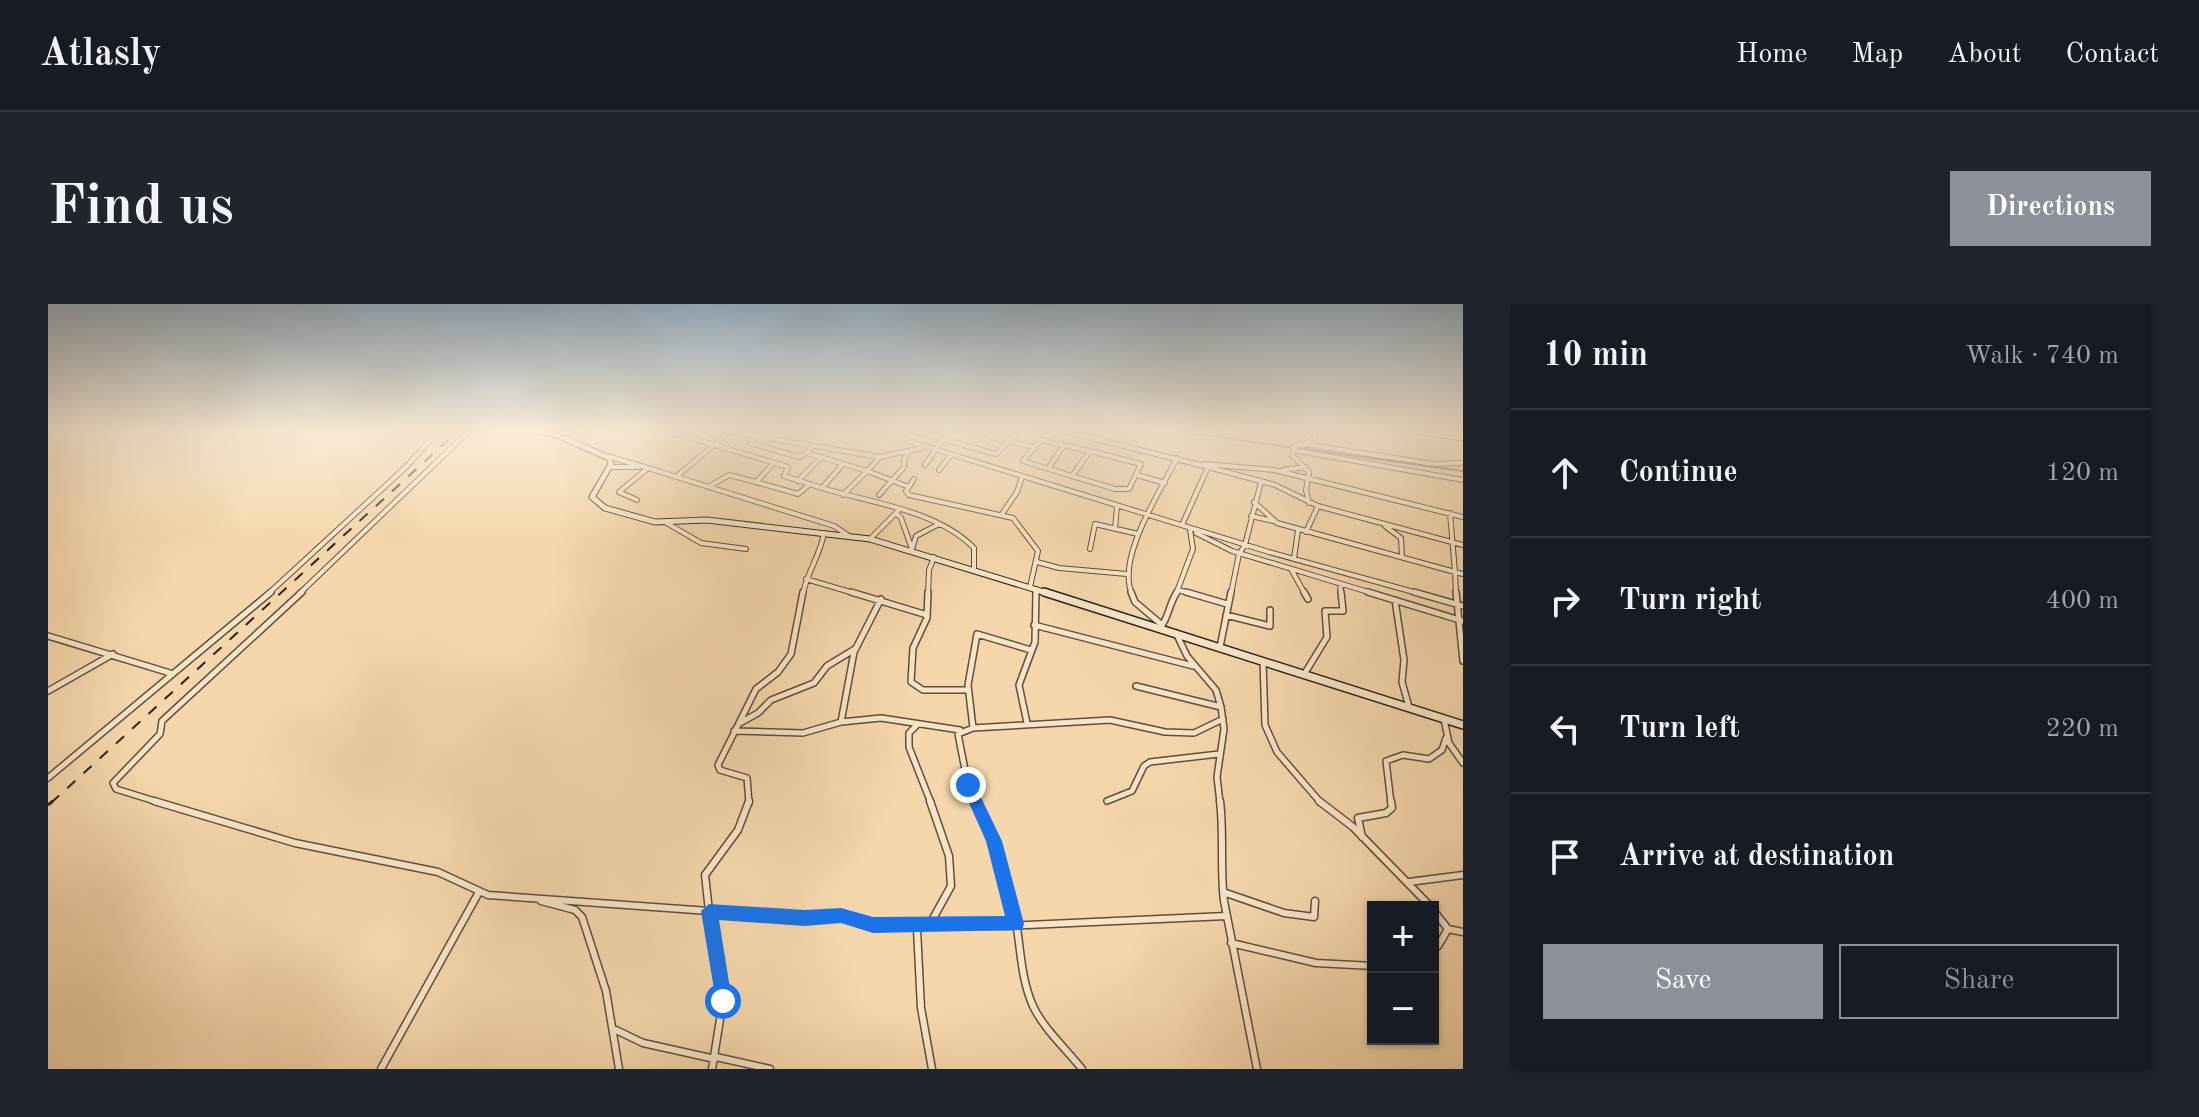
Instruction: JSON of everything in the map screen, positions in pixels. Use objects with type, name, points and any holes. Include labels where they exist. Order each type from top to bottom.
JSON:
[{"type":"street","points":[[48,778],[296,571],[406,467]]},
{"type":"street","points":[[432,467],[162,721],[160,734],[113,783],[116,789],[295,843],[438,872],[479,892],[537,899],[805,918],[841,916],[873,925],[1016,924],[1226,916]]},
{"type":"street","points":[[849,536],[834,526],[646,467],[610,467],[592,497],[598,505],[639,519],[664,522],[707,520],[849,536],[912,549],[1161,626],[1463,725]]},
{"type":"street","points":[[637,500],[619,492],[646,467]]},
{"type":"street","points":[[676,477],[688,467]]},
{"type":"street","points":[[756,482],[772,467]]},
{"type":"street","points":[[786,467],[789,468],[784,476],[939,524],[970,542],[974,548],[974,570]]},
{"type":"street","points":[[798,481],[812,467]]},
{"type":"street","points":[[822,488],[841,467]]},
{"type":"street","points":[[852,467],[909,487]]},
{"type":"street","points":[[843,495],[871,467]]},
{"type":"street","points":[[879,495],[904,467]]},
{"type":"street","points":[[939,470],[942,467]]},
{"type":"street","points":[[989,467],[1187,528],[1460,605]]},
{"type":"street","points":[[1030,479],[1038,467],[1128,491],[1139,467]]},
{"type":"street","points":[[1072,476],[1079,467]]},
{"type":"street","points":[[1161,626],[1135,602],[1126,585],[1139,534],[1173,467]]},
{"type":"street","points":[[1161,626],[1193,549],[1187,528],[1206,467]]},
{"type":"street","points":[[1208,467],[1277,486],[1318,506],[1463,545]]},
{"type":"street","points":[[1257,467],[1463,517]]},
{"type":"street","points":[[1279,471],[1306,467],[1309,478],[1306,498],[1309,503]]},
{"type":"street","points":[[1388,467],[1463,480]]},
{"type":"street","points":[[709,487],[729,475],[798,494],[810,484]]},
{"type":"street","points":[[1137,475],[1165,483]]},
{"type":"street","points":[[1002,514],[1017,492],[1022,477]]},
{"type":"street","points":[[914,479],[907,494],[1013,518],[1036,547],[1033,588],[1035,642],[1019,685],[1027,723]]},
{"type":"street","points":[[1220,647],[1239,554],[1245,545],[1261,482]]},
{"type":"street","points":[[1108,503],[1115,489]]},
{"type":"street","points":[[1254,502],[1274,522]]},
{"type":"street","points":[[1115,529],[1117,506]]},
{"type":"street","points":[[1306,532],[1318,506]]},
{"type":"street","points":[[870,539],[897,512]]},
{"type":"street","points":[[897,512],[912,549]]},
{"type":"street","points":[[1450,513],[1463,661]]},
{"type":"street","points":[[1251,516],[1463,574]]},
{"type":"street","points":[[664,522],[701,543],[746,549]]},
{"type":"street","points":[[1381,523],[1401,538],[1402,557]]},
{"type":"street","points":[[912,549],[916,536],[939,524]]},
{"type":"street","points":[[1090,549],[1094,524],[1139,534]]},
{"type":"street","points":[[1187,528],[1219,547],[1239,554],[1460,620]]},
{"type":"street","points":[[1294,559],[1298,530]]},
{"type":"street","points":[[712,1069],[723,1001],[705,875],[743,824],[749,793],[747,778],[718,768],[756,689],[778,672],[791,654],[807,573],[820,555],[824,533]]},
{"type":"street","points":[[934,557],[929,570],[927,615],[919,627],[913,647],[911,682],[923,690],[968,690]]},
{"type":"street","points":[[1037,562],[1052,569],[1094,568],[1127,574]]},
{"type":"street","points":[[1291,569],[1308,599]]},
{"type":"street","points":[[806,579],[927,615]]},
{"type":"street","points":[[1305,673],[1329,643],[1329,621],[1325,611],[1343,611],[1340,584]]},
{"type":"street","points":[[1178,590],[1227,604]]},
{"type":"street","points":[[841,722],[855,648],[881,599]]},
{"type":"street","points":[[1395,600],[1404,660],[1402,682],[1409,707]]},
{"type":"street","points":[[1226,615],[1270,626],[1270,610]]},
{"type":"street","points":[[1034,625],[1194,666]]},
{"type":"street","points":[[1175,632],[1194,666],[1216,690],[1221,707],[1223,742],[1219,754],[1218,802],[1224,833],[1223,892],[1257,1069]]},
{"type":"street","points":[[973,728],[968,690],[977,634],[1031,650]]},
{"type":"street","points":[[48,636],[171,674]]},
{"type":"street","points":[[739,724],[758,713],[771,700],[814,683],[827,666],[855,648]]},
{"type":"street","points":[[48,691],[114,654]]},
{"type":"street","points":[[1263,660],[1265,725],[1273,747],[1319,801],[1348,822],[1426,901]]},
{"type":"street","points":[[1136,686],[1221,707]]},
{"type":"street","points":[[734,731],[828,730],[841,722],[870,718],[960,730],[1027,723],[1110,720],[1165,732],[1194,733],[1223,719]]},
{"type":"street","points":[[1444,719],[1446,738],[1453,753],[1463,763]]},
{"type":"street","points":[[917,725],[909,733],[909,747],[951,865],[950,890],[936,908],[930,924],[917,929],[921,1008],[932,1069]]},
{"type":"street","points":[[960,730],[958,737],[968,785],[994,841],[1016,924],[1021,966],[1034,1008],[1082,1069]]},
{"type":"street","points":[[1363,838],[1358,818],[1386,813],[1392,808],[1386,761],[1403,755],[1429,759],[1442,750],[1446,738]]},
{"type":"street","points":[[1107,801],[1132,791],[1144,766],[1150,762],[1219,754]]},
{"type":"street","points":[[1408,882],[1463,875]]},
{"type":"street","points":[[381,1069],[479,892]]},
{"type":"street","points":[[1223,892],[1284,913],[1314,917],[1315,901]]},
{"type":"street","points":[[537,899],[575,910],[582,917],[600,965],[615,1030],[619,1069]]},
{"type":"street","points":[[1439,917],[1448,929],[1463,932]]},
{"type":"street","points":[[1439,944],[1448,929]]},
{"type":"street","points":[[1231,943],[1316,963],[1367,966]]},
{"type":"street","points":[[615,1030],[643,1043],[770,1069]]},
{"type":"waterway","points":[[1432,467],[1463,471]]},
{"type":"railway","points":[[51,803],[419,467]]},
{"type":"railway","points":[[48,805],[53,801]]},
{"type":"route","points":[[723,1001],[709,911],[805,918],[841,916],[873,925],[1016,924],[994,841],[968,785]]}]
